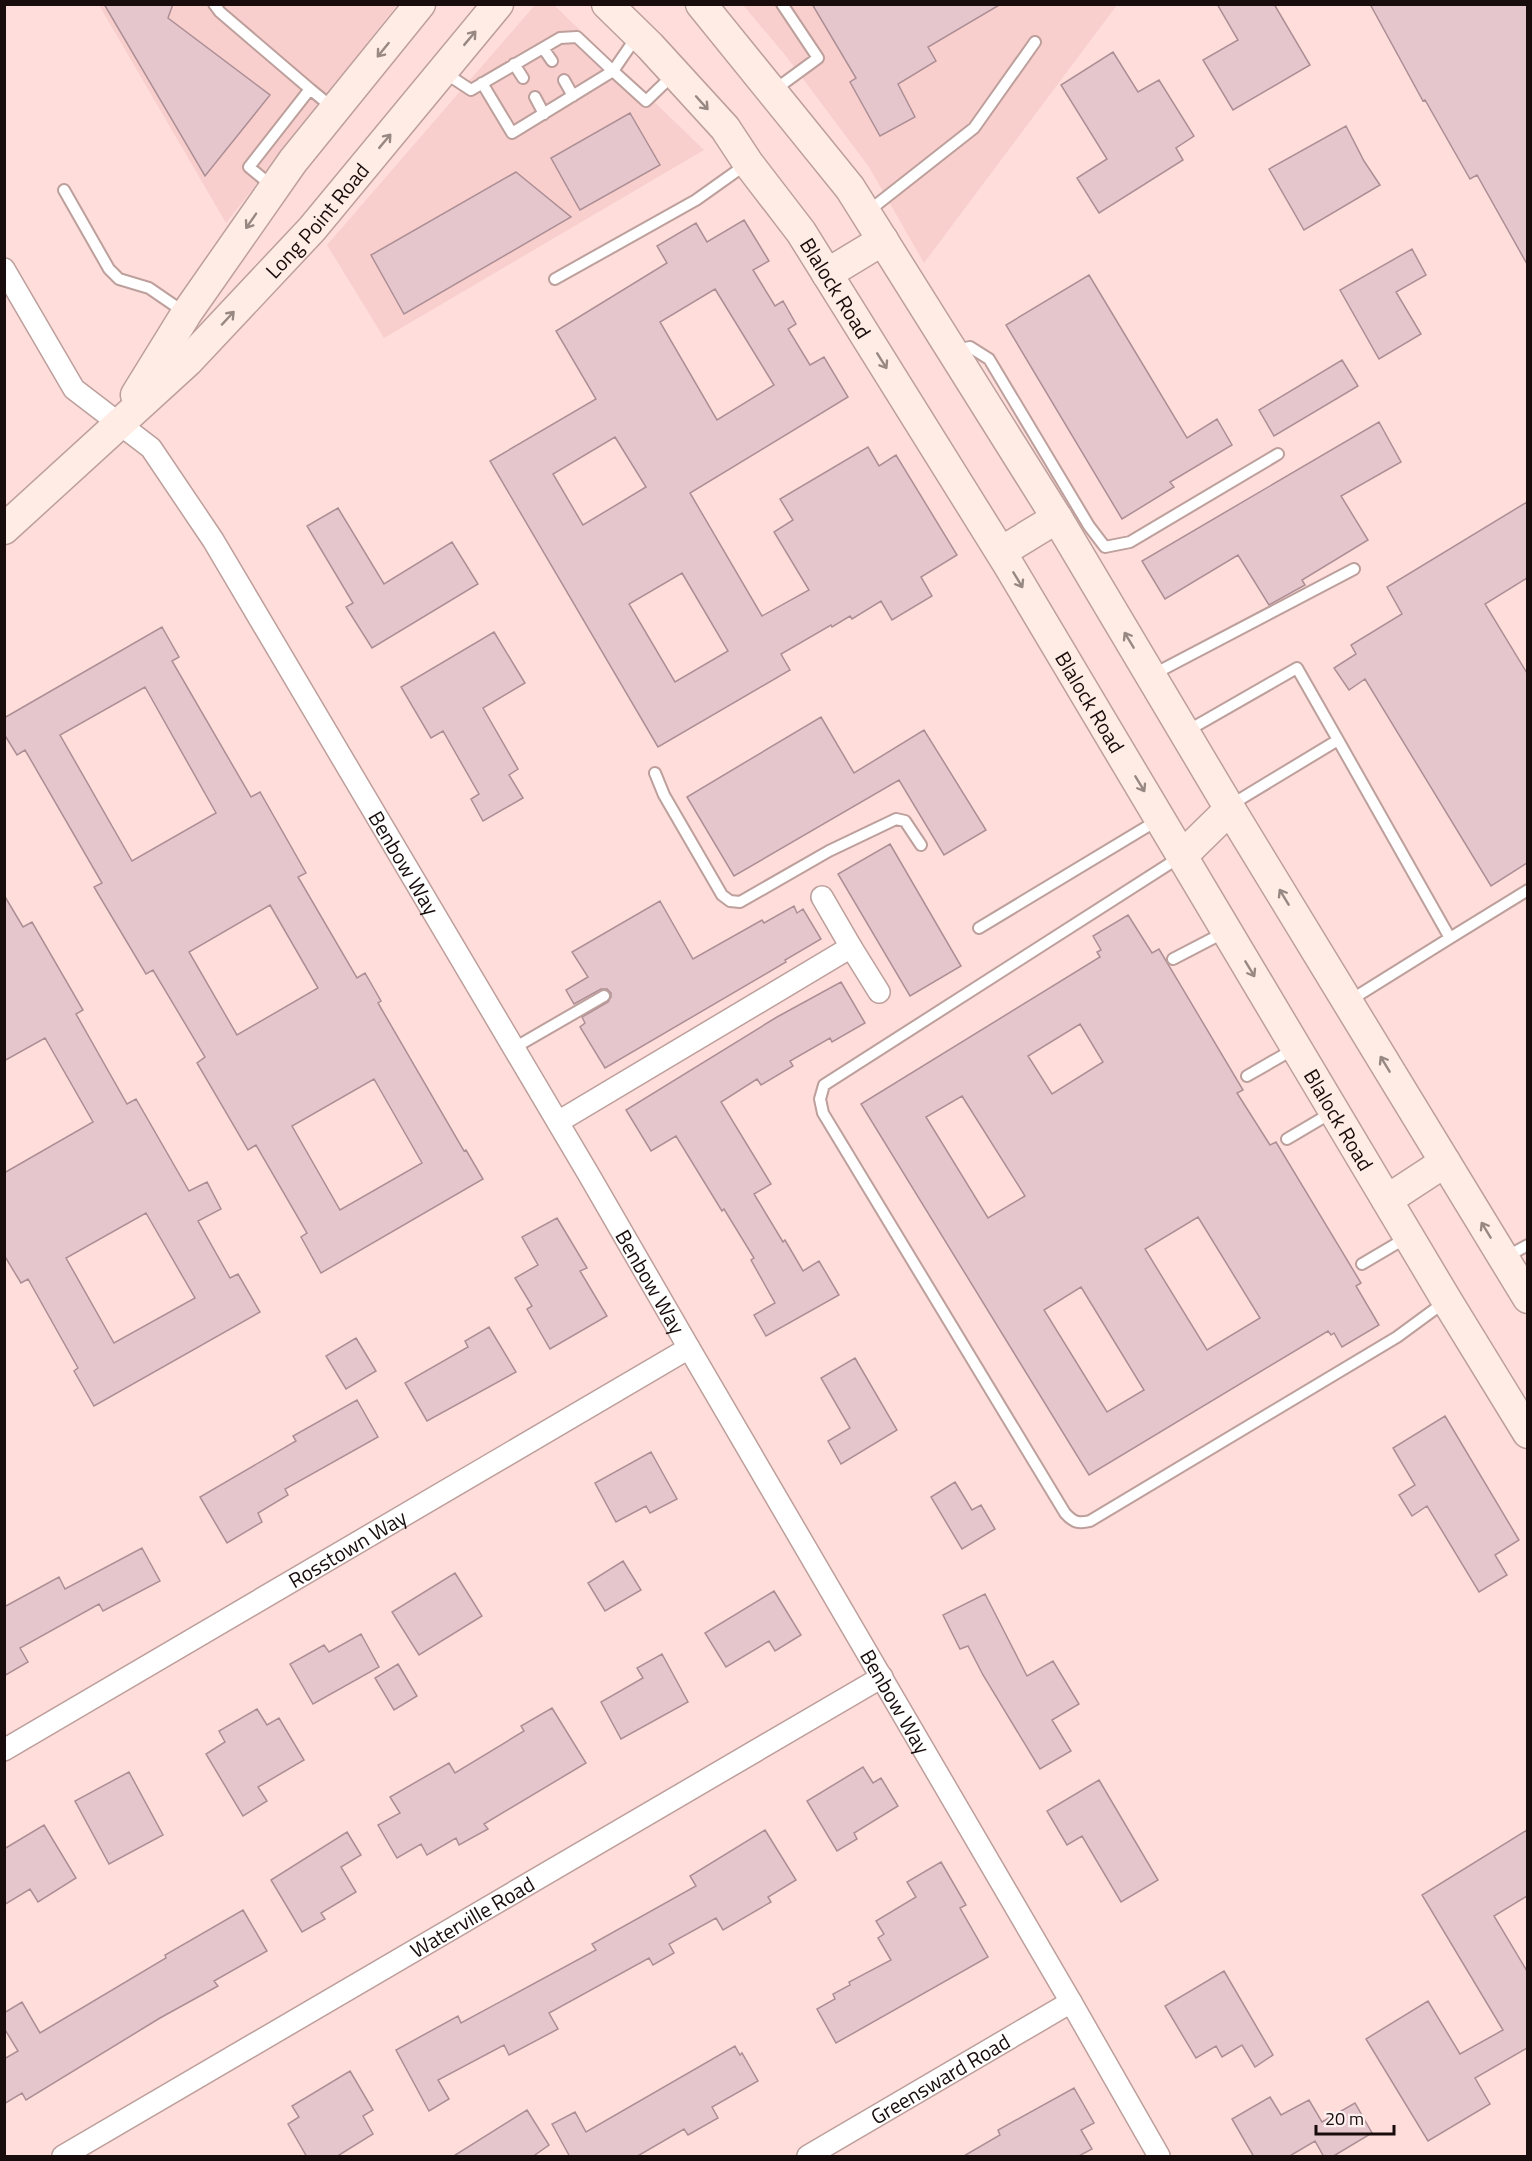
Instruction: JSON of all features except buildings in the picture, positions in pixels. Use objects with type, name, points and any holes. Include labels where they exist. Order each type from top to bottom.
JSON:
[{"type":"main road","name":"Long Point Road","points":[[119,423],[186,314],[293,161],[420,4]]},
{"type":"main road","name":"Long Point Road","points":[[4,529],[188,361],[312,229],[498,4]]},
{"type":"main road","name":"Blalock Road","points":[[607,4],[725,128],[748,163],[801,232],[1001,552],[1527,1433]]},
{"type":"main road","points":[[708,6],[772,91],[850,188],[953,351],[1067,512],[1151,675],[1347,1002],[1445,1162],[1515,1252],[1527,1298]]},
{"type":"main road","points":[[827,274],[883,240]]},
{"type":"main road","points":[[1001,552],[1067,512]]},
{"type":"main road","points":[[1183,855],[1230,808]]},
{"type":"main road","points":[[1387,1200],[1445,1162]]},
{"type":"street","name":"Benbow Way","points":[[4,269],[74,389],[151,448],[213,540],[558,1122],[1159,2157]]},
{"type":"street","points":[[822,897],[879,992]]},
{"type":"street","points":[[558,1122],[851,947]]},
{"type":"street","name":"Rosstown Way","points":[[4,1750],[688,1348]]},
{"type":"street","name":"Waterville Road","points":[[63,2157],[882,1677]]},
{"type":"street","name":"Greensward Road","points":[[808,2157],[1071,2002]]},
{"type":"lane","points":[[214,4],[334,110]]},
{"type":"lane","points":[[772,91],[818,58],[782,4]]},
{"type":"lane","points":[[482,83],[512,133],[613,71],[638,35]]},
{"type":"lane","points":[[443,71],[471,90],[560,38],[577,37],[646,101],[675,73]]},
{"type":"lane","points":[[866,213],[974,128],[1035,42]]},
{"type":"lane","points":[[543,48],[552,61]]},
{"type":"lane","points":[[514,64],[523,78]]},
{"type":"lane","points":[[564,80],[573,96]]},
{"type":"lane","points":[[274,188],[249,167],[310,89]]},
{"type":"lane","points":[[535,97],[544,114]]},
{"type":"lane","points":[[555,279],[696,201],[748,163]]},
{"type":"lane","points":[[64,190],[109,269],[119,279],[149,288],[186,314]]},
{"type":"lane","points":[[1067,512],[1105,547],[1130,542],[1278,454]]},
{"type":"lane","points":[[1151,675],[1354,569]]},
{"type":"lane","points":[[1185,732],[1297,668],[1450,938]]},
{"type":"lane","points":[[1230,808],[1338,740]]},
{"type":"lane","points":[[655,773],[664,795],[716,885],[730,902],[740,902],[829,851],[896,819],[905,821],[921,845]]},
{"type":"lane","points":[[980,928],[1160,818]]},
{"type":"lane","points":[[1183,855],[824,1084],[820,1099],[823,1113],[1065,1513],[1072,1521],[1079,1523],[1090,1521],[1397,1337],[1447,1300]]},
{"type":"lane","points":[[1347,1002],[1527,890]]},
{"type":"lane","points":[[1173,959],[1228,931]]},
{"type":"lane","points":[[514,1048],[604,996]]},
{"type":"lane","points":[[1247,1076],[1297,1047]]},
{"type":"lane","points":[[1287,1139],[1334,1111]]},
{"type":"lane","points":[[1362,1264],[1409,1236]]},
{"type":"shaded area","points":[[99,5],[397,5],[226,223]]},
{"type":"shaded area","points":[[535,5],[554,5],[704,150],[384,338],[327,245]]},
{"type":"shaded area","points":[[743,5],[1117,5],[924,263],[869,167],[786,56]]}]
